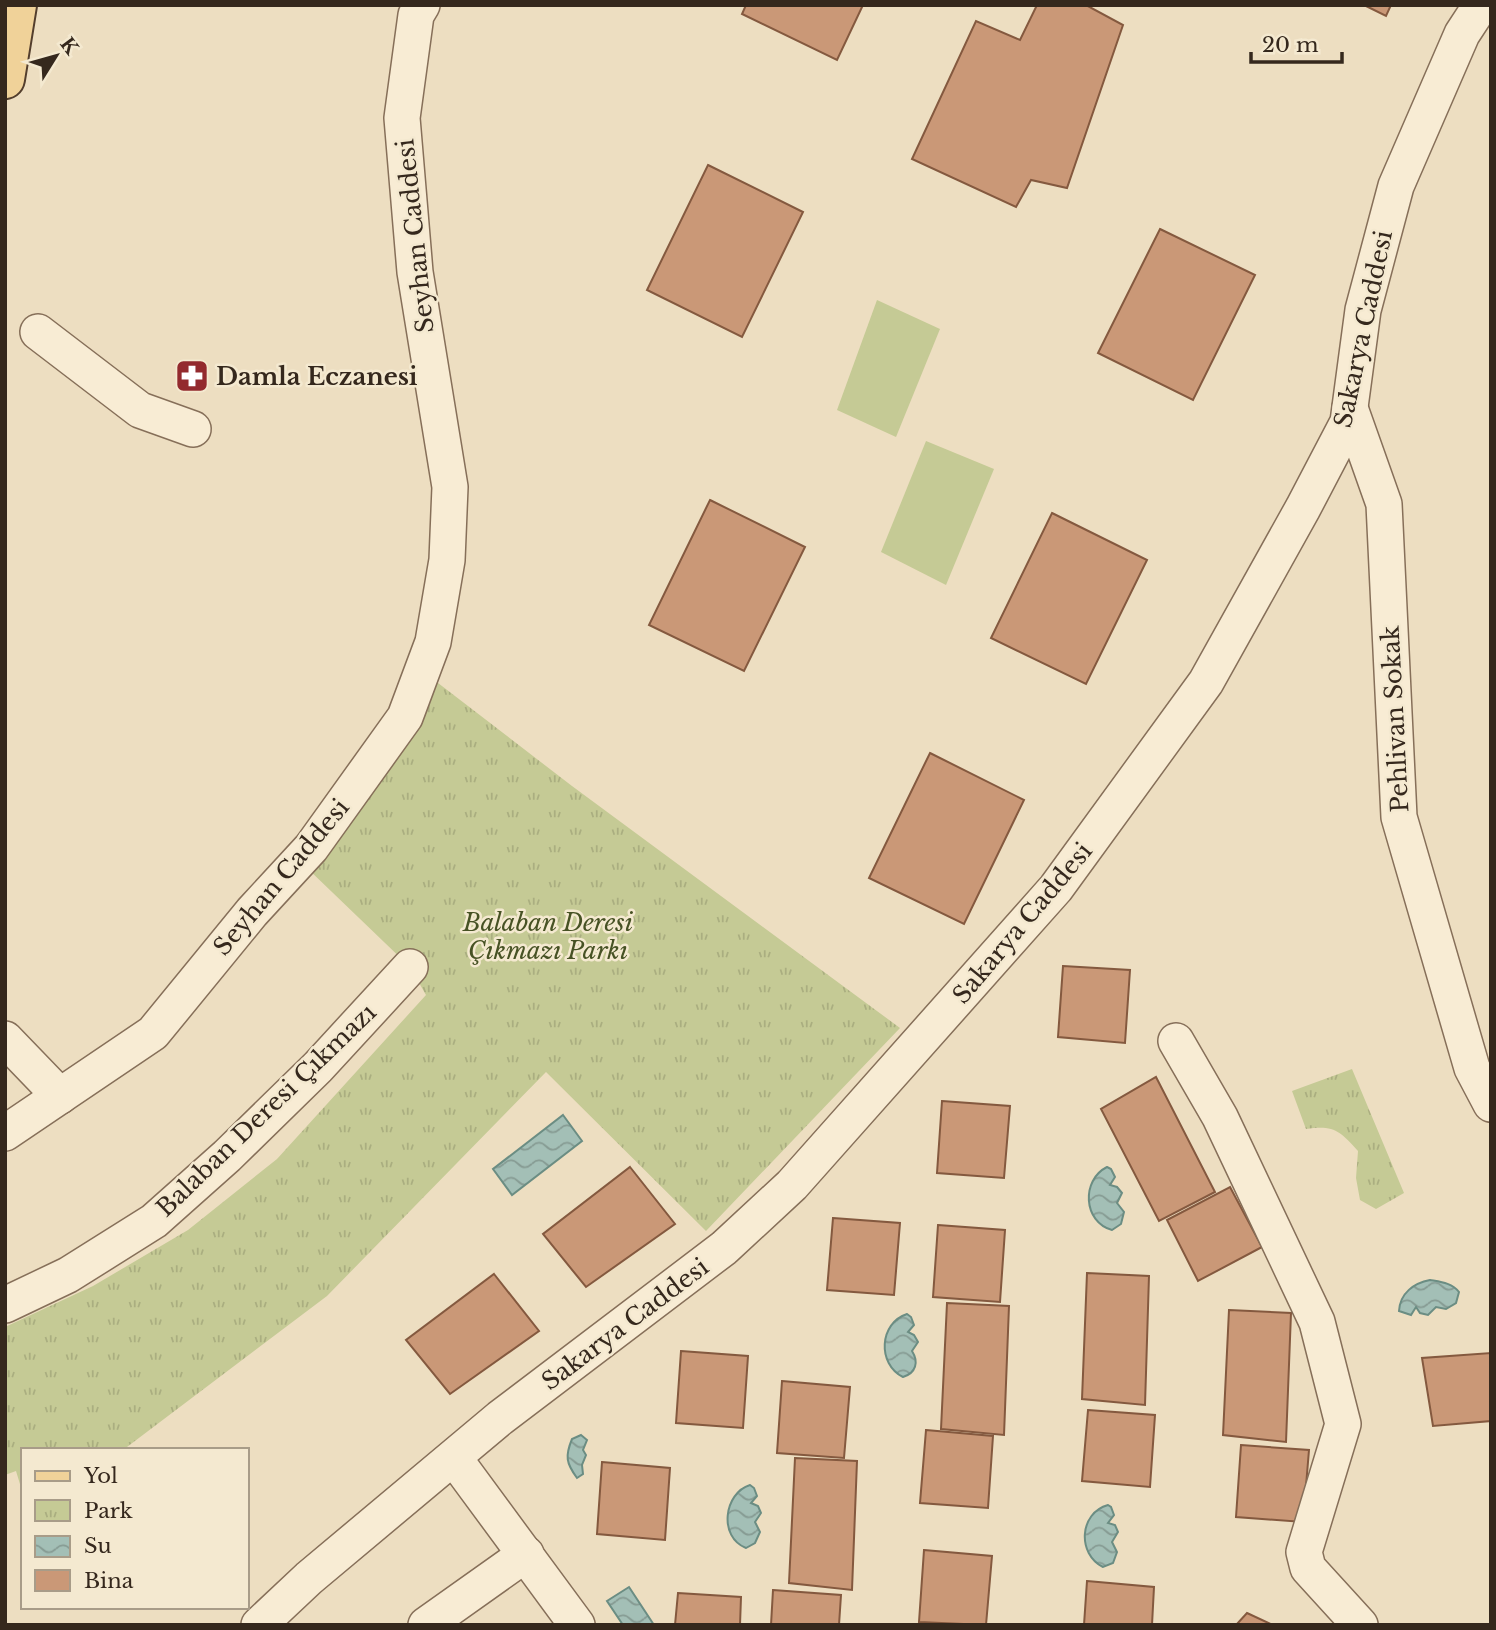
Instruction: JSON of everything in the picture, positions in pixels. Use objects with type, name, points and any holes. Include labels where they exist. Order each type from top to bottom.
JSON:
[{"type":"main road","points":[[5,79],[16,5]]},
{"type":"street","name":"Seyhan Caddesi","points":[[5,1133],[153,1033],[252,912],[312,848],[405,717],[433,642],[447,560],[450,486],[415,272],[402,118],[416,15],[422,5]]},
{"type":"street","name":"Sakarya Caddesi","points":[[259,1625],[309,1578],[500,1418],[724,1248],[792,1185],[1056,888],[1206,682],[1348,422],[1363,310],[1396,186],[1462,34],[1481,5]]},
{"type":"street","points":[[38,332],[140,410],[193,429]]},
{"type":"street","name":"Pehlivan Sokak","points":[[1350,408],[1384,505],[1399,817],[1472,1068],[1491,1104]]},
{"type":"street","name":"Balaban Deresi Çıkmazı","points":[[5,1305],[68,1275],[154,1221],[227,1156],[318,1067],[410,967]]},
{"type":"street","points":[[5,1039],[60,1096]]},
{"type":"street","points":[[1176,1041],[1220,1116],[1317,1322],[1343,1424],[1304,1552],[1308,1569],[1360,1625]]},
{"type":"street","points":[[454,1458],[577,1625]]},
{"type":"street","points":[[426,1625],[526,1554]]},
{"type":"green space","points":[[877,300],[940,329],[896,437],[837,410]]},
{"type":"green space","points":[[926,441],[994,469],[946,585],[881,552]]},
{"type":"green space","name":"Balaban Deresi Çıkmazı Parkı","points":[[412,663],[572,786],[900,1028],[706,1231],[546,1072],[327,1296],[126,1448],[21,1448],[21,1487],[16,1471],[5,1475],[5,1327],[93,1286],[188,1230],[277,1159],[426,995],[410,967],[307,868],[385,721]]},
{"type":"green space","points":[[1352,1069],[1404,1193],[1376,1209],[1360,1200],[1356,1178],[1358,1151],[1336,1131],[1323,1128],[1306,1129],[1292,1091]]},
{"type":"water","points":[[563,1115],[582,1141],[512,1195],[493,1169]]},
{"type":"water","points":[[1107,1167],[1115,1177],[1110,1185],[1117,1187],[1122,1193],[1117,1203],[1124,1212],[1121,1224],[1112,1230],[1095,1219],[1089,1200],[1093,1181]]},
{"type":"water","points":[[1430,1280],[1446,1283],[1456,1289],[1459,1292],[1456,1303],[1446,1309],[1436,1307],[1428,1315],[1420,1313],[1416,1307],[1411,1315],[1399,1311],[1402,1299],[1409,1290]]},
{"type":"water","points":[[907,1314],[914,1325],[908,1332],[914,1335],[918,1342],[912,1351],[915,1367],[903,1377],[889,1363],[885,1344],[891,1326]]},
{"type":"water","points":[[581,1435],[587,1440],[583,1450],[586,1455],[582,1465],[583,1474],[577,1478],[569,1464],[568,1450],[572,1439]]},
{"type":"water","points":[[750,1485],[757,1496],[751,1503],[758,1506],[761,1513],[755,1522],[760,1532],[755,1543],[746,1548],[731,1535],[728,1515],[734,1497]]},
{"type":"water","points":[[1108,1505],[1114,1515],[1108,1523],[1115,1525],[1118,1532],[1112,1542],[1117,1552],[1113,1563],[1103,1567],[1089,1553],[1085,1534],[1091,1516]]},
{"type":"water","points":[[629,1587],[654,1625],[623,1625],[607,1601]]},
{"type":"building","points":[[746,5],[863,5],[837,60],[742,14]]},
{"type":"building","points":[[1037,5],[1086,5],[1123,25],[1067,188],[1031,180],[1016,207],[912,159],[976,21],[1020,40]]},
{"type":"building","points":[[1364,5],[1391,5],[1386,16]]},
{"type":"building","points":[[708,165],[803,212],[742,337],[647,290]]},
{"type":"building","points":[[1160,229],[1255,275],[1193,400],[1098,353]]},
{"type":"building","points":[[710,500],[805,547],[744,671],[649,625]]},
{"type":"building","points":[[1052,513],[1147,560],[1086,684],[991,638]]},
{"type":"building","points":[[930,753],[1024,800],[964,924],[869,878]]},
{"type":"building","points":[[1063,966],[1130,970],[1125,1043],[1058,1037]]},
{"type":"building","points":[[1156,1077],[1215,1192],[1159,1221],[1101,1109]]},
{"type":"building","points":[[942,1101],[1010,1106],[1004,1178],[937,1173]]},
{"type":"building","points":[[630,1167],[675,1224],[586,1287],[543,1234]]},
{"type":"building","points":[[1230,1187],[1262,1247],[1198,1281],[1167,1220]]},
{"type":"building","points":[[833,1218],[900,1223],[894,1295],[827,1290]]},
{"type":"building","points":[[938,1225],[1005,1230],[1000,1302],[933,1297]]},
{"type":"building","points":[[1087,1273],[1149,1276],[1145,1405],[1082,1399]]},
{"type":"building","points":[[494,1274],[539,1331],[450,1394],[406,1340]]},
{"type":"building","points":[[947,1303],[1009,1306],[1004,1435],[941,1429]]},
{"type":"building","points":[[1229,1310],[1291,1313],[1286,1442],[1223,1435]]},
{"type":"building","points":[[681,1351],[748,1356],[743,1428],[676,1423]]},
{"type":"building","points":[[1491,1353],[1491,1421],[1433,1426],[1422,1358]]},
{"type":"building","points":[[782,1381],[850,1387],[844,1458],[777,1453]]},
{"type":"building","points":[[1088,1410],[1155,1415],[1150,1487],[1082,1481]]},
{"type":"building","points":[[926,1430],[993,1436],[988,1508],[920,1503]]},
{"type":"building","points":[[1241,1445],[1309,1450],[1303,1522],[1236,1517]]},
{"type":"building","points":[[795,1458],[857,1461],[852,1590],[789,1583]]},
{"type":"building","points":[[602,1462],[670,1468],[665,1540],[597,1534]]},
{"type":"building","points":[[924,1550],[992,1556],[986,1625],[919,1622]]},
{"type":"building","points":[[1087,1581],[1154,1587],[1152,1625],[1084,1625]]},
{"type":"building","points":[[773,1590],[841,1595],[839,1625],[771,1625]]},
{"type":"building","points":[[678,1593],[741,1597],[740,1625],[675,1625]]},
{"type":"building","points":[[1247,1613],[1273,1625],[1236,1625]]},
{"type":"place","name":"Damla Eczanesi","points":[[192,376]]}]
